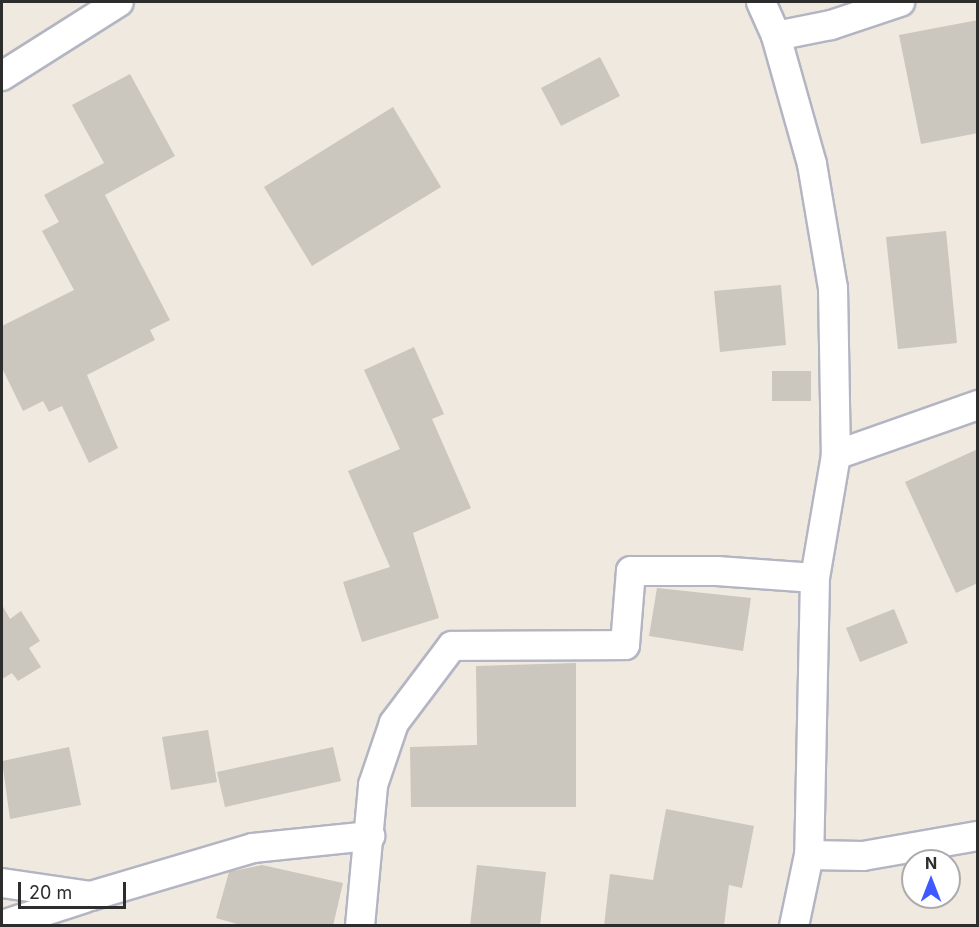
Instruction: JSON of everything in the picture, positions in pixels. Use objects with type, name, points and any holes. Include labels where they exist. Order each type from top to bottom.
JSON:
[{"type":"street","points":[[2,76],[119,2]]},
{"type":"street","points":[[761,2],[776,36],[812,164],[833,288],[836,455],[815,578],[809,855],[794,926]]},
{"type":"street","points":[[776,36],[831,25],[900,2]]},
{"type":"street","points":[[836,455],[978,405]]},
{"type":"street","points":[[360,926],[373,785],[394,723],[452,646],[625,645],[631,571],[717,570],[815,578]]},
{"type":"street","points":[[2,925],[254,848],[370,836]]},
{"type":"street","points":[[809,855],[863,856],[978,836]]},
{"type":"street","points":[[2,883],[91,896]]},
{"type":"building","points":[[978,20],[978,133],[921,144],[899,35]]},
{"type":"building","points":[[600,57],[620,96],[561,126],[541,88]]},
{"type":"building","points":[[130,74],[175,156],[105,195],[170,320],[150,330],[155,340],[87,375],[118,448],[89,463],[62,406],[49,412],[43,401],[23,411],[2,368],[2,326],[74,290],[42,231],[59,222],[44,195],[104,163],[72,105]]},
{"type":"building","points":[[393,107],[441,187],[312,266],[264,187]]},
{"type":"building","points":[[946,231],[957,343],[898,349],[886,237]]},
{"type":"building","points":[[781,285],[786,345],[720,352],[714,291]]},
{"type":"building","points":[[414,347],[444,414],[432,419],[471,508],[413,533],[439,618],[362,642],[343,582],[390,567],[348,471],[400,449],[364,370]]},
{"type":"building","points":[[772,371],[811,371],[811,401],[772,401]]},
{"type":"building","points":[[978,449],[978,583],[956,593],[905,482]]},
{"type":"building","points":[[657,588],[751,598],[743,651],[649,636]]},
{"type":"building","points":[[2,605],[10,619],[21,611],[40,641],[29,648],[41,667],[18,681],[12,673],[2,679]]},
{"type":"building","points":[[894,609],[908,643],[860,662],[846,628]]},
{"type":"building","points":[[576,663],[576,807],[411,807],[410,747],[477,745],[476,666]]},
{"type":"building","points":[[208,730],[217,782],[171,790],[162,737]]},
{"type":"building","points":[[69,747],[81,805],[10,819],[2,761]]},
{"type":"building","points":[[333,747],[341,781],[225,807],[217,772]]},
{"type":"building","points":[[666,809],[754,826],[742,888],[729,885],[724,926],[604,926],[610,874],[653,880]]},
{"type":"building","points":[[262,865],[343,883],[333,926],[244,926],[216,918],[229,872]]},
{"type":"building","points":[[477,865],[546,872],[540,926],[470,926]]}]
